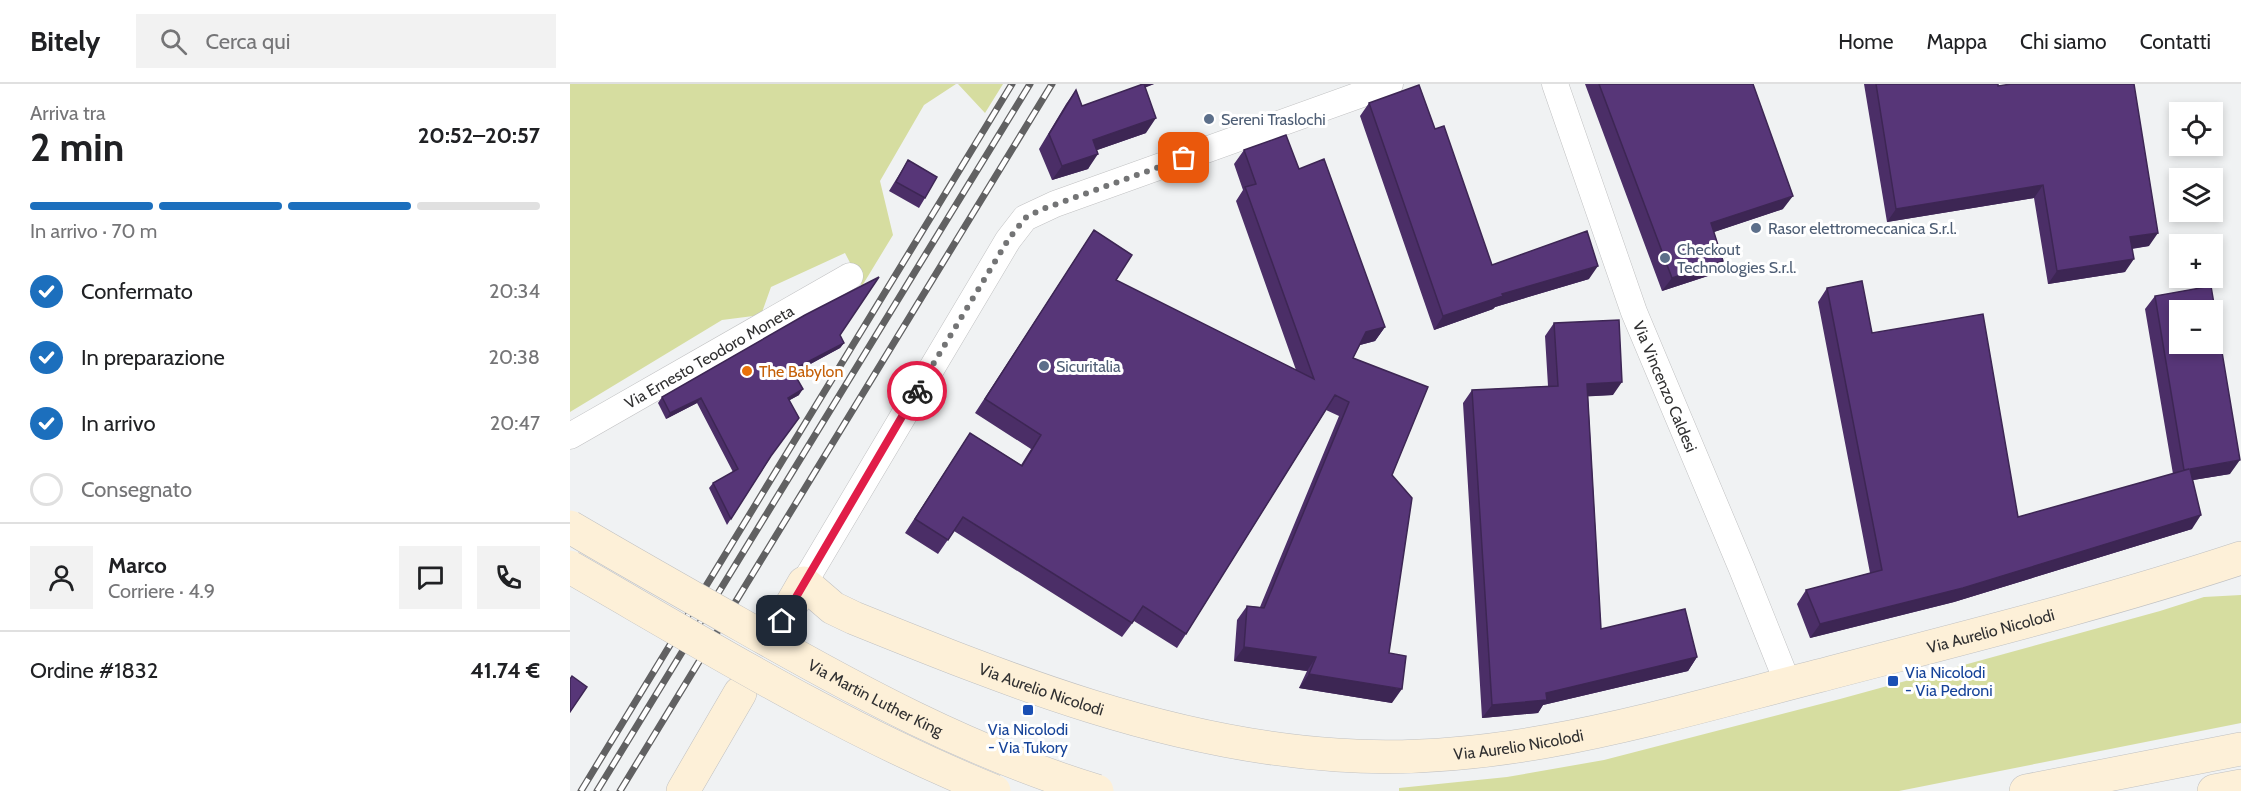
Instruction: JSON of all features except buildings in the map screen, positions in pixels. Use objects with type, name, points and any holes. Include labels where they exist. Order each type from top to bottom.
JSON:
[{"type":"street","points":[[782,621],[1008,240],[1025,218],[1055,204],[1390,84]]},
{"type":"street","name":"Via Vincenzo Caldesi","points":[[1555,84],[1634,312],[1788,684]]},
{"type":"street","name":"Via Ernesto Teodoro Moneta","points":[[570,436],[850,276]]},
{"type":"street","name":"Via Martin Luther King","points":[[570,527],[792,655],[884,704],[985,750],[1097,791]]},
{"type":"street","name":"Via Aurelio Nicolodi","points":[[804,583],[841,612],[1014,682],[1195,736],[1302,752],[1389,758],[1480,752],[1588,733],[1999,629],[2233,564]]},
{"type":"street","points":[[570,567],[839,720],[904,753],[994,791]]},
{"type":"street","points":[[683,791],[740,693]]},
{"type":"street","points":[[2026,791],[2241,749]]},
{"type":"street","points":[[2214,791],[2241,786]]},
{"type":"green space","points":[[570,84],[956,84],[924,105],[880,181],[893,235],[862,286],[845,253],[771,287],[761,315],[722,320],[570,412]]},
{"type":"green space","points":[[958,84],[1003,84],[985,113]]},
{"type":"green space","points":[[2241,595],[2241,723],[1899,791],[1399,791],[1399,788],[1507,777],[1604,760],[1840,699],[2204,597]]},
{"type":"railway","points":[[581,791],[1012,84]]},
{"type":"railway","points":[[597,791],[1030,84]]},
{"type":"railway","points":[[620,791],[1052,84]]},
{"type":"way so far","points":[[917,391],[1008,240],[1025,218],[1055,204],[1184,158]]},
{"type":"place","name":"Sereni Traslochi","points":[[1209,119]]},
{"type":"place","name":"Rasor elettromeccanica S.r.l.","points":[[1756,228]]},
{"type":"place","name":"Checkout Technologies S.r.l.","points":[[1665,258]]},
{"type":"place","name":"Sicuritalia","points":[[1044,366]]},
{"type":"place","name":"The Babylon","points":[[747,371]]},
{"type":"place","name":"Via Nicolodi - Via Pedroni","points":[[1893,681]]},
{"type":"place","name":"Via Nicolodi - Via Tukory","points":[[1028,710]]},
{"type":"route","points":[[782,621],[917,391]]}]
